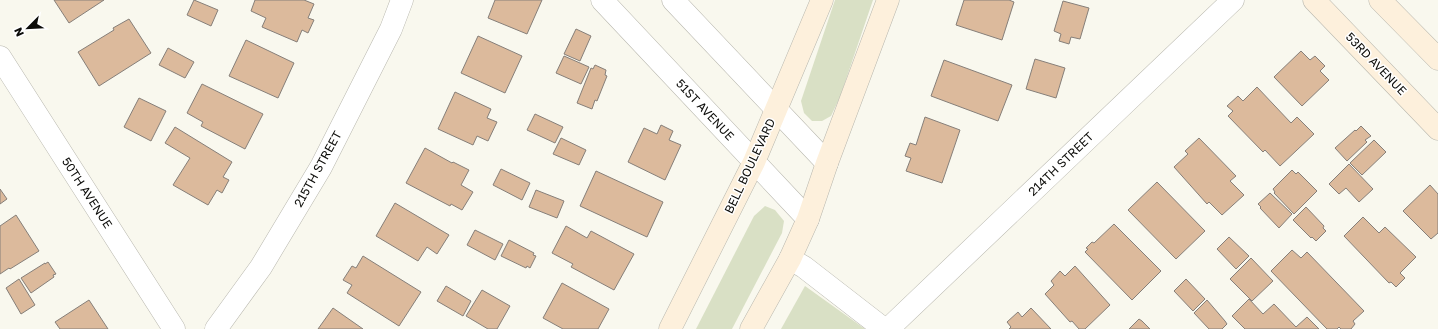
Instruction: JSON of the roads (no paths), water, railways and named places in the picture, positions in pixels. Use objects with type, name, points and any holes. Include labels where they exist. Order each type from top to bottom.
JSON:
[{"type":"street","name":"215TH STREET","points":[[216,329],[261,267],[321,167],[390,28],[402,0]]},
{"type":"street","name":"51ST AVENUE","points":[[602,0],[808,219]]},
{"type":"street","points":[[672,0],[827,163]]},
{"type":"street","name":"BELL BOULEVARD","points":[[670,329],[754,162],[822,0]]},
{"type":"street","points":[[751,329],[790,259],[808,219],[827,163],[888,0]]},
{"type":"street","name":"214TH STREET","points":[[888,329],[1233,0]]},
{"type":"street","name":"53RD AVENUE","points":[[1314,0],[1438,128]]},
{"type":"street","points":[[1380,0],[1438,60]]},
{"type":"street","name":"50TH AVENUE","points":[[0,57],[174,329]]},
{"type":"street","points":[[790,259],[804,267],[884,329]]}]
